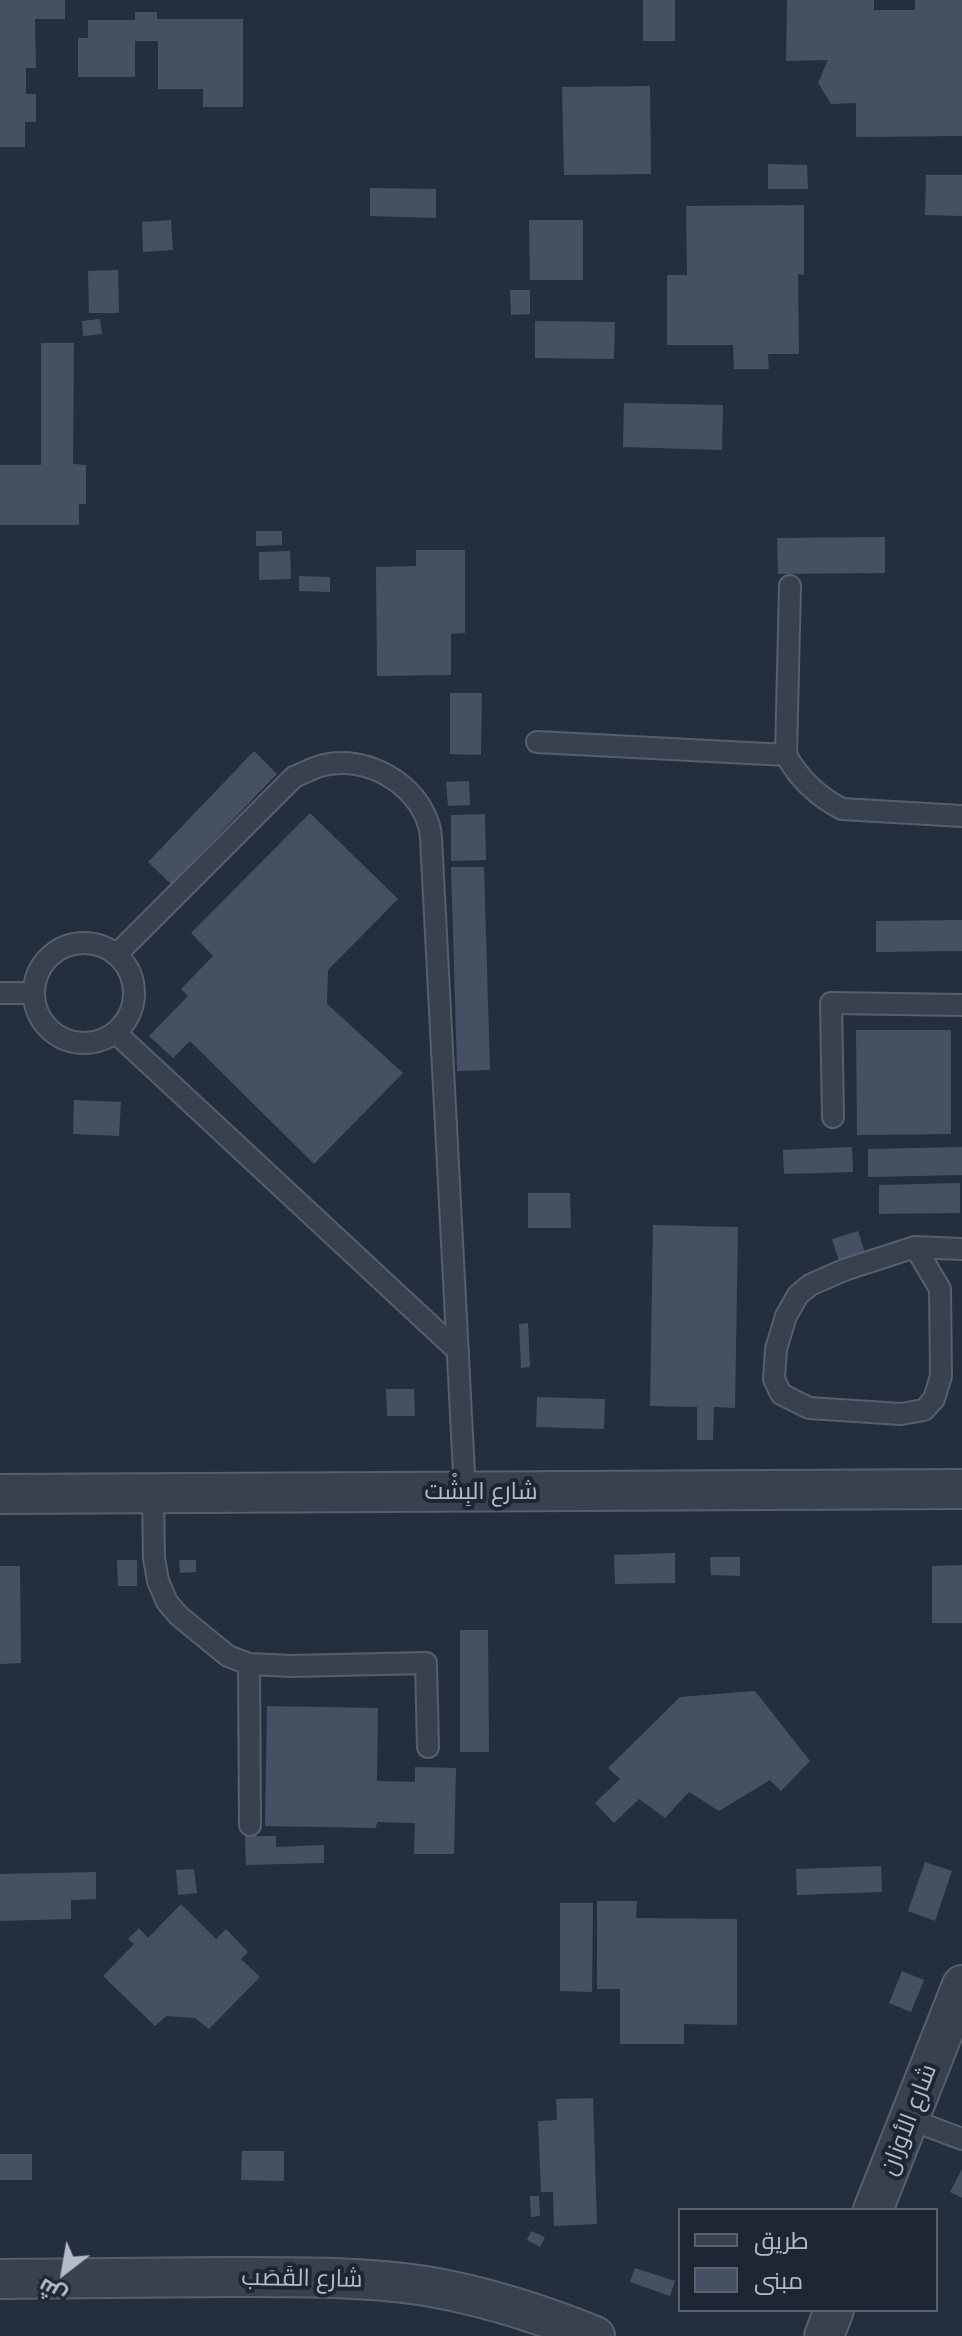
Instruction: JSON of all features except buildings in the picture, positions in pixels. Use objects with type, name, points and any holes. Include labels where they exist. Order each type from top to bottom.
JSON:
[{"type":"street","name":"شارع البِشْت","points":[[0,1494],[962,1489]]},
{"type":"street","name":"شارع الأوزان","points":[[874,2208],[962,1985]]},
{"type":"street","name":"شارع القَصَب","points":[[0,2279],[361,2279],[426,2286],[490,2300],[553,2319],[595,2336]]},
{"type":"street","points":[[824,2336],[833,2312]]},
{"type":"lane","points":[[790,586],[786,755],[794,770],[809,787],[842,809],[962,816]]},
{"type":"lane","points":[[537,742],[786,755]]},
{"type":"lane","points":[[117,954],[294,777],[324,765],[357,763],[388,774],[413,796],[429,825],[432,857],[465,1492]]},
{"type":"lane","points":[[81,943],[100,945],[117,954],[131,972],[135,994],[130,1016],[116,1033],[96,1043],[73,1043],[53,1032],[39,1015],[34,993],[37,974],[48,958],[63,948],[81,943]]},
{"type":"lane","points":[[0,993],[34,993]]},
{"type":"lane","points":[[833,1117],[831,1003],[962,1005]]},
{"type":"lane","points":[[116,1033],[458,1351]]},
{"type":"lane","points":[[915,1247],[940,1289],[941,1376],[934,1399],[924,1410],[901,1414],[809,1408],[781,1394],[774,1379],[776,1349],[786,1316],[798,1295],[810,1285],[844,1270],[915,1247],[962,1249]]},
{"type":"lane","points":[[153,1493],[154,1558],[158,1581],[167,1602],[179,1616],[228,1656],[249,1664],[426,1663],[428,1747]]},
{"type":"lane","points":[[249,1664],[250,1825]]},
{"type":"lane","points":[[909,2119],[962,2139]]}]
